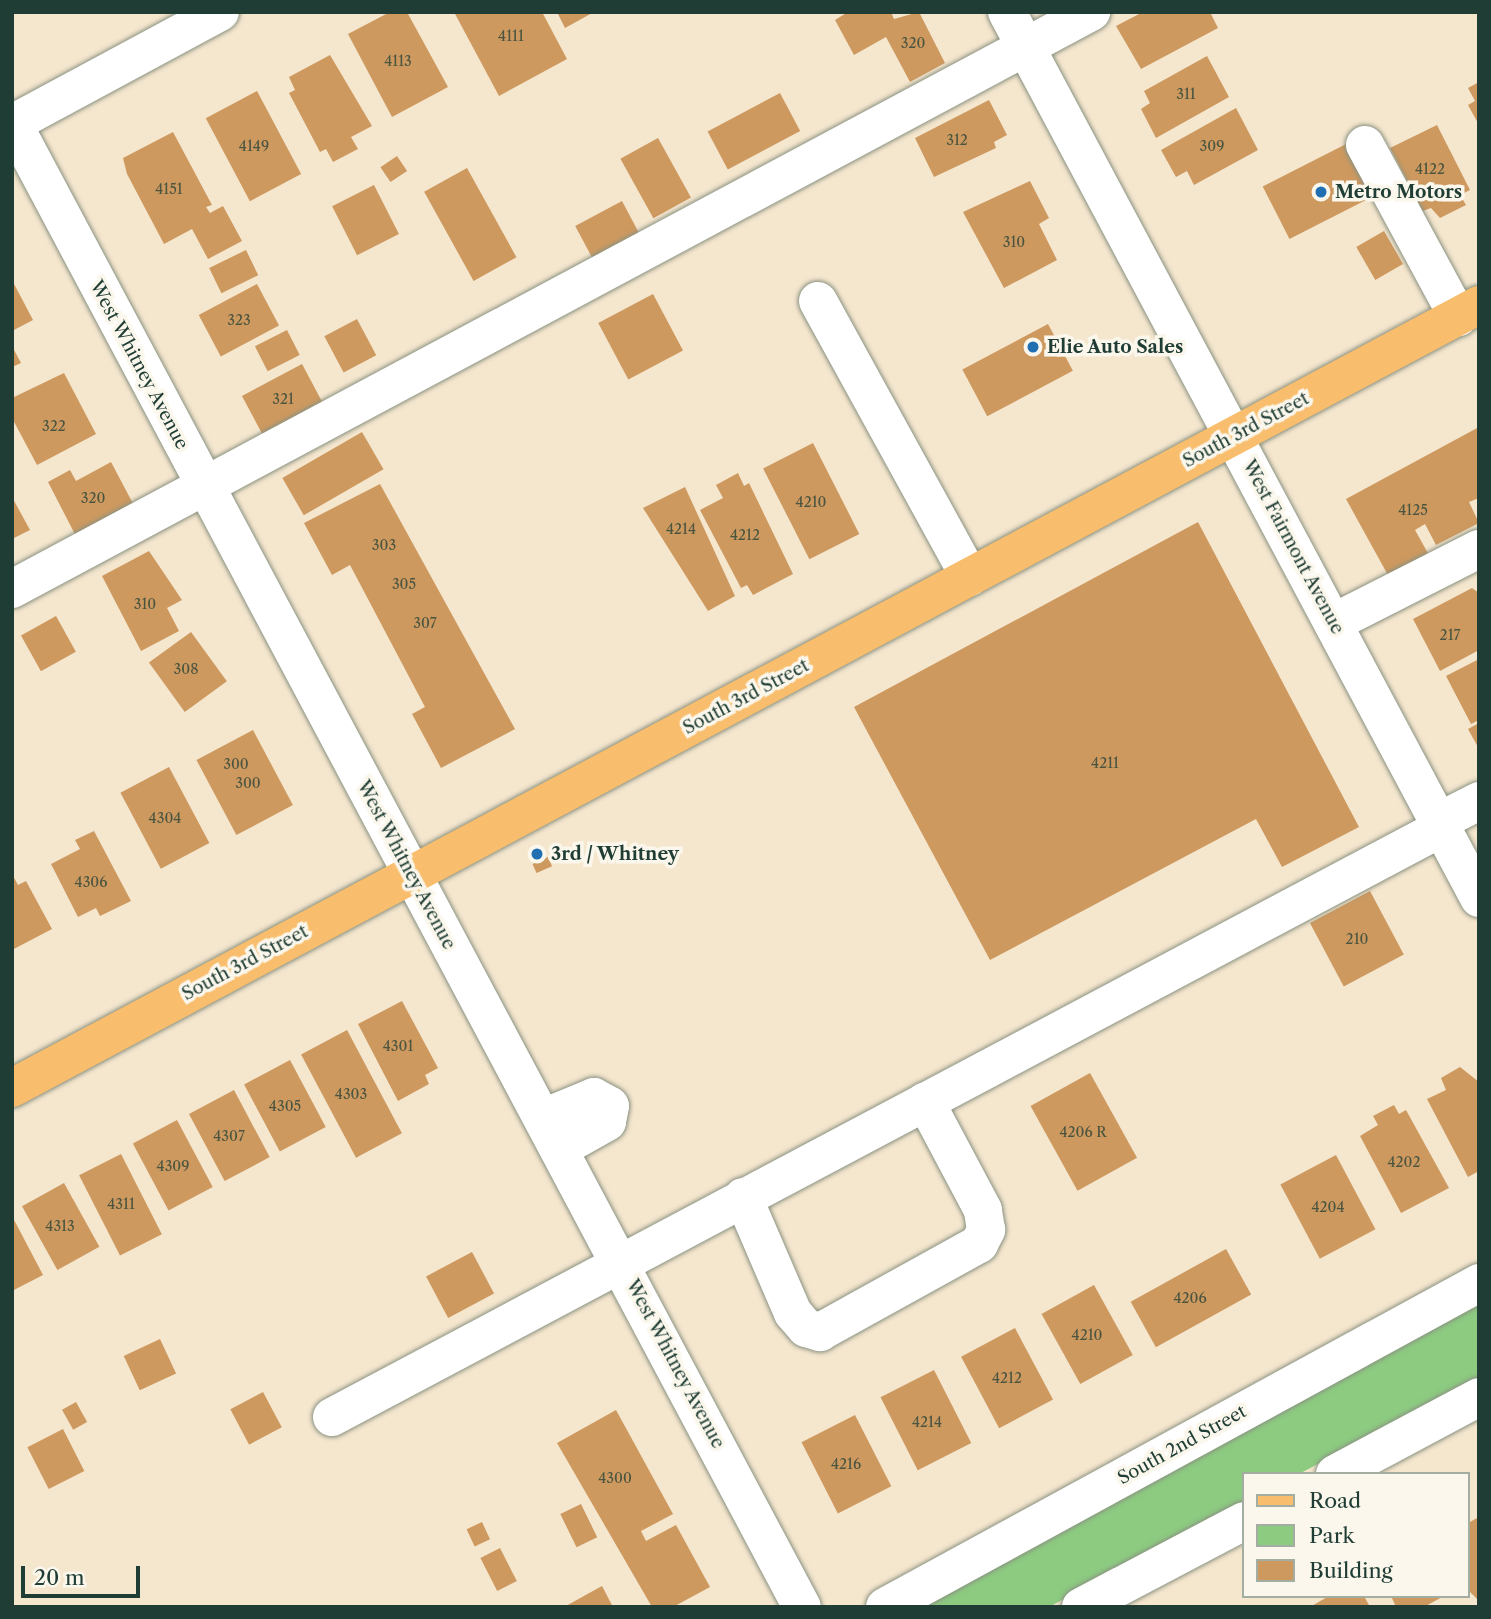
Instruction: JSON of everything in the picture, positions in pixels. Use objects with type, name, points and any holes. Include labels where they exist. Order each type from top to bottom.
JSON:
[{"type":"main road","name":"South 3rd Street","points":[[12,1088],[1468,311]]},
{"type":"street","points":[[13,124],[220,12]]},
{"type":"street","name":"West Fairmont Avenue","points":[[1007,12],[1479,898]]},
{"type":"street","points":[[12,589],[1091,12]]},
{"type":"street","name":"West Whitney Avenue","points":[[13,124],[802,1607]]},
{"type":"street","points":[[1365,145],[1468,311]]},
{"type":"street","points":[[817,301],[970,577]]},
{"type":"street","points":[[1334,623],[1479,549]]},
{"type":"street","points":[[332,1417],[1439,825],[1479,801]]},
{"type":"street","points":[[743,1197],[793,1313],[820,1332],[979,1244],[986,1230],[983,1210],[925,1101]]},
{"type":"street","name":"South 2nd Street","points":[[886,1607],[1479,1283]]},
{"type":"street","points":[[1339,1472],[1479,1397]]},
{"type":"street","points":[[1081,1607],[1242,1522]]},
{"type":"green space","points":[[1479,1296],[1479,1378],[1303,1472],[1242,1472],[1242,1504],[1049,1607],[898,1607]]},
{"type":"building","points":[[390,12],[407,12],[448,87],[392,117],[348,34]]},
{"type":"building","points":[[454,12],[542,12],[567,59],[499,96]]},
{"type":"building","points":[[557,12],[594,12],[565,28]]},
{"type":"building","points":[[848,12],[891,12],[894,19],[919,12],[945,63],[910,82],[886,37],[854,55],[835,20]]},
{"type":"building","points":[[1143,12],[1210,12],[1218,28],[1141,69],[1116,26]]},
{"type":"building","points":[[330,55],[372,126],[351,137],[358,149],[333,162],[326,149],[320,152],[289,93],[295,90],[289,77]]},
{"type":"building","points":[[1207,56],[1229,97],[1156,138],[1141,109],[1150,103],[1144,91]]},
{"type":"building","points":[[1479,82],[1479,125],[1468,105],[1475,101],[1468,88]]},
{"type":"building","points":[[257,91],[301,174],[250,201],[206,118]]},
{"type":"building","points":[[780,93],[800,131],[728,169],[708,131]]},
{"type":"building","points":[[989,100],[1007,135],[994,142],[996,148],[934,177],[915,138]]},
{"type":"building","points":[[1236,108],[1258,150],[1194,185],[1187,171],[1176,177],[1161,150]]},
{"type":"building","points":[[1437,125],[1470,190],[1460,195],[1466,205],[1440,218],[1431,208],[1423,211],[1390,148]]},
{"type":"building","points":[[173,132],[212,205],[206,207],[210,213],[223,206],[242,241],[208,259],[192,229],[164,244],[127,174],[123,158]]},
{"type":"building","points":[[658,138],[691,197],[653,218],[620,159]]},
{"type":"building","name":"Metro Motors","points":[[1350,142],[1377,195],[1289,239],[1263,186]]},
{"type":"building","points":[[397,156],[407,171],[390,182],[380,167]]},
{"type":"building","points":[[467,168],[516,257],[474,281],[424,192]]},
{"type":"building","points":[[1030,181],[1049,218],[1039,224],[1057,260],[1004,288],[963,212]]},
{"type":"building","points":[[374,185],[399,234],[357,255],[332,206]]},
{"type":"building","points":[[622,201],[641,237],[594,262],[575,226]]},
{"type":"building","points":[[1384,231],[1403,264],[1375,280],[1356,247]]},
{"type":"building","points":[[246,250],[258,275],[221,293],[209,268]]},
{"type":"building","points":[[12,280],[33,320],[12,331]]},
{"type":"building","points":[[257,284],[279,325],[221,356],[199,315]]},
{"type":"building","points":[[653,294],[683,351],[628,380],[598,323]]},
{"type":"building","points":[[357,319],[376,355],[344,373],[324,336]]},
{"type":"building","name":"Elie Auto Sales","points":[[1048,324],[1073,371],[987,416],[962,370]]},
{"type":"building","points":[[287,330],[300,355],[268,371],[255,346]]},
{"type":"building","points":[[12,346],[21,363],[12,367]]},
{"type":"building","points":[[302,364],[323,403],[263,435],[242,396]]},
{"type":"building","points":[[64,373],[96,434],[37,465],[12,418],[12,398]]},
{"type":"building","points":[[1479,427],[1479,498],[1469,502],[1479,523],[1436,545],[1425,524],[1415,530],[1429,555],[1389,577],[1346,499]]},
{"type":"building","points":[[362,432],[384,469],[304,515],[282,478]]},
{"type":"building","points":[[813,443],[859,534],[809,559],[763,468]]},
{"type":"building","points":[[111,462],[138,513],[80,544],[48,482],[70,470],[76,481]]},
{"type":"building","points":[[738,473],[744,486],[749,483],[793,574],[753,595],[747,585],[741,588],[700,510],[723,498],[716,485]]},
{"type":"building","points":[[380,484],[515,729],[441,768],[412,714],[425,707],[350,565],[332,575],[304,523]]},
{"type":"building","points":[[685,487],[735,596],[708,611],[643,508]]},
{"type":"building","points":[[12,497],[30,530],[12,539]]},
{"type":"building","points":[[1198,522],[1359,827],[1282,867],[1256,819],[990,960],[854,707]]},
{"type":"building","points":[[149,551],[182,600],[167,608],[179,631],[141,651],[102,576]]},
{"type":"building","points":[[1472,588],[1479,593],[1479,650],[1440,671],[1413,619]]},
{"type":"building","points":[[56,616],[76,652],[41,671],[21,635]]},
{"type":"building","points":[[191,632],[227,681],[185,712],[149,663]]},
{"type":"building","points":[[1479,659],[1479,720],[1471,724],[1446,676]]},
{"type":"building","points":[[1479,723],[1479,749],[1468,729]]},
{"type":"building","points":[[253,730],[293,805],[236,835],[196,760]]},
{"type":"building","points":[[169,767],[209,843],[161,869],[120,793]]},
{"type":"building","points":[[94,831],[131,901],[100,916],[96,908],[78,917],[51,864],[80,849],[75,840]]},
{"type":"building","points":[[548,857],[552,866],[537,873],[532,864]]},
{"type":"building","points":[[12,874],[18,885],[26,881],[52,929],[12,950]]},
{"type":"building","points":[[1370,891],[1404,955],[1344,986],[1310,923]]},
{"type":"building","points":[[402,1001],[438,1068],[425,1075],[429,1084],[398,1101],[358,1024]]},
{"type":"building","points":[[347,1030],[402,1133],[356,1158],[301,1054]]},
{"type":"building","points":[[290,1060],[326,1127],[280,1152],[244,1084]]},
{"type":"building","points":[[1460,1067],[1479,1082],[1479,1171],[1468,1177],[1427,1099],[1446,1090],[1441,1078]]},
{"type":"building","points":[[1090,1073],[1137,1158],[1078,1191],[1031,1106]]},
{"type":"building","points":[[234,1090],[270,1157],[225,1181],[189,1114]]},
{"type":"building","points":[[1394,1105],[1399,1114],[1406,1110],[1449,1188],[1401,1213],[1360,1136],[1378,1125],[1373,1116]]},
{"type":"building","points":[[177,1120],[213,1187],[169,1211],[133,1143]]},
{"type":"building","points":[[121,1154],[162,1234],[120,1256],[79,1175]]},
{"type":"building","points":[[1336,1155],[1375,1229],[1320,1259],[1280,1185]]},
{"type":"building","points":[[64,1183],[99,1247],[57,1270],[22,1206]]},
{"type":"building","points":[[12,1216],[43,1275],[12,1291]]},
{"type":"building","points":[[1226,1249],[1251,1294],[1156,1347],[1131,1302]]},
{"type":"building","points":[[472,1252],[494,1293],[448,1318],[426,1276]]},
{"type":"building","points":[[1094,1285],[1133,1355],[1080,1384],[1042,1314]]},
{"type":"building","points":[[1015,1328],[1053,1400],[999,1428],[961,1357]]},
{"type":"building","points":[[160,1339],[176,1373],[140,1390],[124,1356]]},
{"type":"building","points":[[934,1370],[971,1443],[918,1470],[881,1397]]},
{"type":"building","points":[[263,1392],[282,1427],[249,1445],[230,1409]]},
{"type":"building","points":[[76,1402],[87,1422],[73,1430],[62,1410]]},
{"type":"building","points":[[616,1410],[673,1514],[641,1531],[646,1541],[676,1525],[710,1587],[673,1607],[652,1607],[557,1443]]},
{"type":"building","points":[[855,1415],[891,1486],[838,1514],[802,1442]]},
{"type":"building","points":[[63,1429],[84,1471],[49,1489],[27,1447]]},
{"type":"building","points":[[581,1504],[597,1537],[577,1547],[560,1514]]},
{"type":"building","points":[[1479,1517],[1479,1601],[1470,1592],[1470,1522]]},
{"type":"building","points":[[482,1522],[490,1539],[475,1546],[467,1529]]},
{"type":"building","points":[[500,1548],[517,1581],[497,1591],[480,1558]]},
{"type":"building","points":[[602,1586],[613,1607],[564,1607]]},
{"type":"building","points":[[1326,1598],[1365,1598],[1370,1607],[1310,1607]]},
{"type":"building","points":[[1392,1598],[1440,1598],[1424,1607],[1396,1607]]},
{"type":"place","name":"Metro Motors","points":[[1321,192]]},
{"type":"place","name":"Elie Auto Sales","points":[[1033,347]]},
{"type":"place","name":"3rd / Whitney","points":[[537,854]]}]
